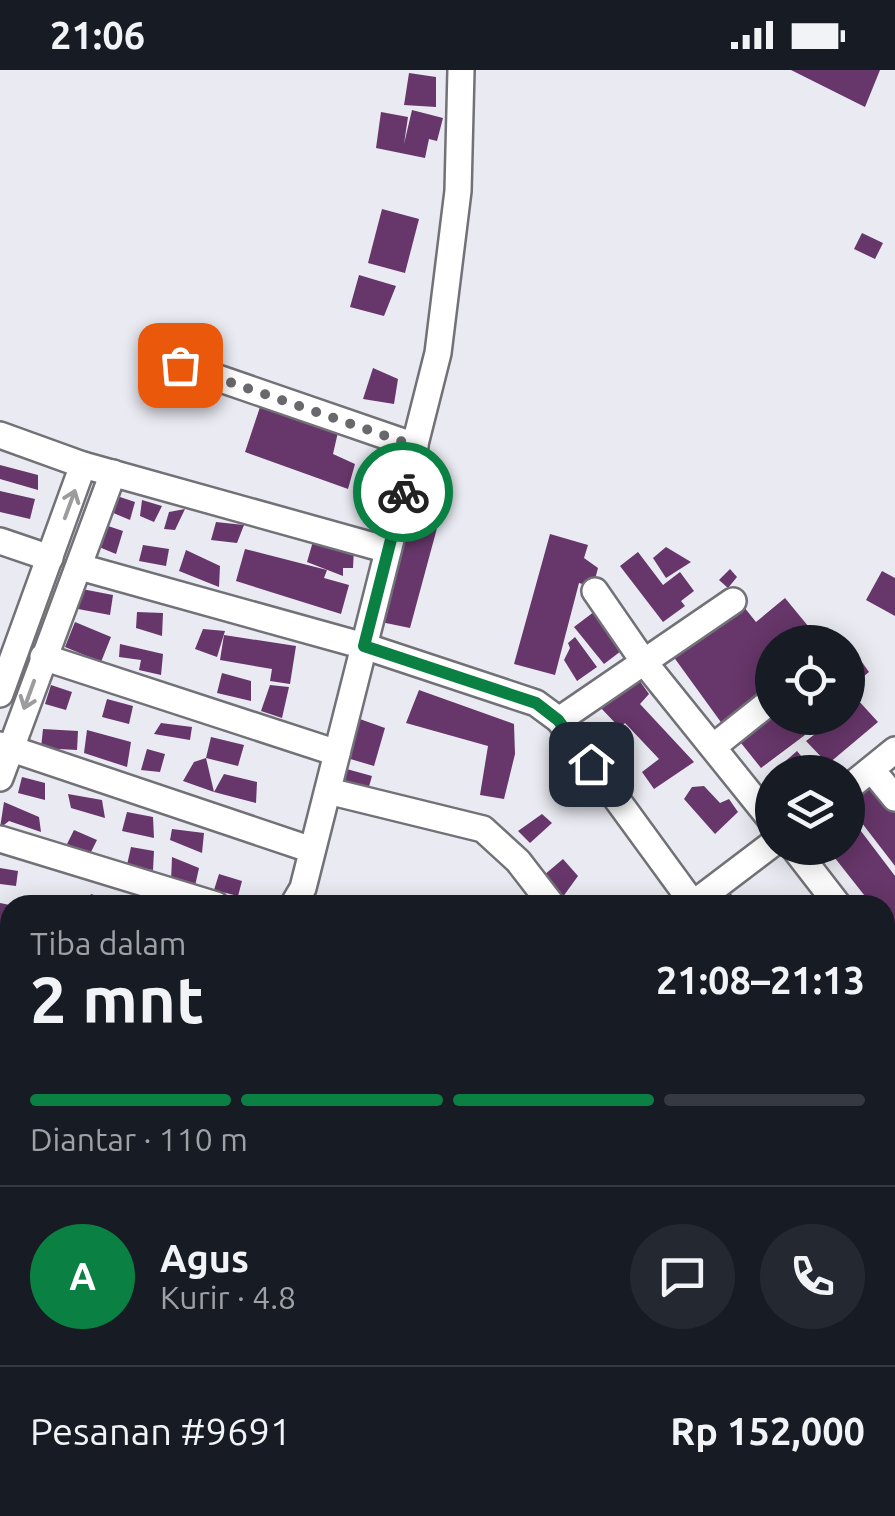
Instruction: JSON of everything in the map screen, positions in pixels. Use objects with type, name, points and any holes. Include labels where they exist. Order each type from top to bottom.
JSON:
[{"type":"street","points":[[299,895],[438,354],[458,191],[461,70]]},
{"type":"street","points":[[180,365],[415,446]]},
{"type":"street","points":[[0,434],[83,465],[388,550]]},
{"type":"street","points":[[0,694],[8,647],[50,558],[83,465]]},
{"type":"street","points":[[0,778],[5,746],[80,567],[113,473]]},
{"type":"street","points":[[0,540],[50,558]]},
{"type":"street","points":[[80,567],[364,646],[536,703],[558,720],[686,895]]},
{"type":"street","points":[[595,591],[644,662],[755,800]]},
{"type":"street","points":[[558,720],[734,601]]},
{"type":"street","points":[[43,657],[337,753]]},
{"type":"street","points":[[712,747],[755,713]]},
{"type":"street","points":[[5,746],[312,850]]},
{"type":"street","points":[[865,775],[895,750]]},
{"type":"street","points":[[872,770],[895,798]]},
{"type":"street","points":[[328,791],[484,829],[518,861],[544,895]]},
{"type":"street","points":[[0,838],[184,895]]},
{"type":"street","points":[[705,895],[755,857]]},
{"type":"street","points":[[807,865],[830,895]]},
{"type":"building","points":[[791,70],[880,70],[865,107]]},
{"type":"building","points":[[409,73],[436,77],[436,107],[404,105]]},
{"type":"building","points":[[412,110],[443,118],[437,141],[429,139],[425,158],[376,148],[381,112],[408,117],[404,144]]},
{"type":"building","points":[[382,209],[419,219],[405,273],[368,263]]},
{"type":"building","points":[[862,233],[883,243],[875,259],[854,249]]},
{"type":"building","points":[[359,275],[396,286],[384,316],[350,307]]},
{"type":"building","points":[[373,368],[398,379],[394,404],[363,399]]},
{"type":"building","points":[[260,407],[338,432],[333,454],[355,464],[348,489],[245,452]]},
{"type":"building","points":[[0,465],[38,475],[38,490],[0,479]]},
{"type":"building","points":[[0,491],[35,499],[30,519],[0,512]]},
{"type":"building","points":[[117,496],[135,502],[130,520],[111,512]]},
{"type":"building","points":[[142,500],[162,506],[154,522],[140,516]]},
{"type":"building","points":[[405,505],[440,517],[410,628],[376,621]]},
{"type":"building","points":[[185,509],[175,530],[164,529],[169,512]]},
{"type":"building","points":[[216,522],[244,525],[237,543],[211,540]]},
{"type":"building","points":[[108,526],[123,531],[116,554],[99,547]]},
{"type":"building","points":[[550,534],[588,545],[584,558],[598,568],[593,587],[579,583],[555,675],[514,664]]},
{"type":"building","points":[[314,538],[354,548],[353,568],[343,568],[343,576],[307,562]]},
{"type":"building","points":[[143,545],[169,549],[166,566],[139,561]]},
{"type":"building","points":[[666,547],[691,562],[666,578],[653,558]]},
{"type":"building","points":[[245,549],[327,570],[324,578],[349,585],[341,614],[236,581]]},
{"type":"building","points":[[186,550],[220,566],[219,587],[179,571]]},
{"type":"building","points":[[638,552],[663,585],[680,572],[694,591],[681,601],[685,606],[663,622],[620,566]]},
{"type":"building","points":[[730,569],[737,577],[728,588],[719,580]]},
{"type":"building","points":[[882,571],[895,578],[895,616],[866,600]]},
{"type":"building","points":[[82,589],[113,595],[110,615],[78,609]]},
{"type":"building","points":[[785,598],[807,625],[755,625],[755,697],[723,725],[673,656],[740,602],[756,622]]},
{"type":"building","points":[[599,608],[625,648],[604,664],[574,627]]},
{"type":"building","points":[[137,612],[163,613],[162,636],[136,628]]},
{"type":"building","points":[[75,622],[111,637],[101,662],[65,647]]},
{"type":"building","points":[[203,629],[225,631],[217,657],[195,649]]},
{"type":"building","points":[[224,635],[296,646],[290,684],[270,681],[272,669],[220,660]]},
{"type":"building","points":[[575,637],[597,667],[577,681],[564,660],[570,648],[568,643]]},
{"type":"building","points":[[120,644],[163,654],[161,675],[139,670],[141,660],[119,657]]},
{"type":"building","points":[[222,673],[251,681],[251,701],[217,693]]},
{"type":"building","points":[[639,680],[649,694],[640,704],[694,762],[654,789],[642,772],[659,759],[625,723],[620,728],[599,706]]},
{"type":"building","points":[[51,685],[72,692],[66,710],[45,704]]},
{"type":"building","points":[[270,685],[289,687],[282,718],[261,711]]},
{"type":"building","points":[[419,690],[514,724],[515,754],[504,799],[480,795],[488,746],[406,723]]},
{"type":"building","points":[[107,699],[133,706],[129,724],[102,717]]},
{"type":"building","points":[[865,708],[878,722],[865,733]]},
{"type":"building","points":[[357,718],[385,728],[374,766],[347,758]]},
{"type":"building","points":[[161,723],[192,727],[190,740],[154,734]]},
{"type":"building","points":[[755,723],[755,735],[805,735],[778,755],[755,755],[755,760],[737,738]]},
{"type":"building","points":[[43,729],[78,731],[77,750],[41,748]]},
{"type":"building","points":[[87,730],[131,742],[127,767],[84,753]]},
{"type":"building","points":[[814,735],[863,735],[839,755],[819,755],[806,741]]},
{"type":"building","points":[[211,737],[244,745],[238,766],[206,758]]},
{"type":"building","points":[[147,749],[165,754],[160,772],[141,770]]},
{"type":"building","points":[[206,758],[214,792],[183,781],[194,762]]},
{"type":"building","points":[[343,768],[372,776],[366,797],[339,790]]},
{"type":"building","points":[[224,774],[257,782],[256,803],[214,792]]},
{"type":"building","points":[[22,777],[45,783],[45,800],[18,793]]},
{"type":"building","points":[[871,778],[895,809],[895,866],[865,827],[865,783]]},
{"type":"building","points":[[704,786],[720,803],[729,799],[738,812],[715,834],[684,799],[692,787]]},
{"type":"building","points":[[68,794],[102,800],[105,818],[71,808]]},
{"type":"building","points":[[4,802],[39,817],[41,832],[9,821],[0,828]]},
{"type":"building","points":[[127,812],[153,817],[154,838],[122,831]]},
{"type":"building","points":[[542,814],[552,823],[530,843],[518,831]]},
{"type":"building","points":[[172,829],[204,833],[202,853],[170,840]]},
{"type":"building","points":[[74,830],[97,840],[90,854],[67,844]]},
{"type":"building","points":[[865,836],[895,876],[895,895],[864,895],[840,865],[865,865]]},
{"type":"building","points":[[131,847],[154,851],[153,870],[127,865]]},
{"type":"building","points":[[172,857],[199,868],[195,886],[171,882]]},
{"type":"building","points":[[563,859],[578,876],[564,895],[549,895],[537,881]]},
{"type":"building","points":[[0,868],[18,871],[16,886],[0,884]]},
{"type":"building","points":[[219,874],[242,881],[238,895],[214,890]]},
{"type":"building","points":[[722,885],[732,895],[708,895]]},
{"type":"way so far","points":[[180,365],[415,446],[403,492]]},
{"type":"route","points":[[403,492],[364,646],[536,703],[558,720],[591,764]]}]
